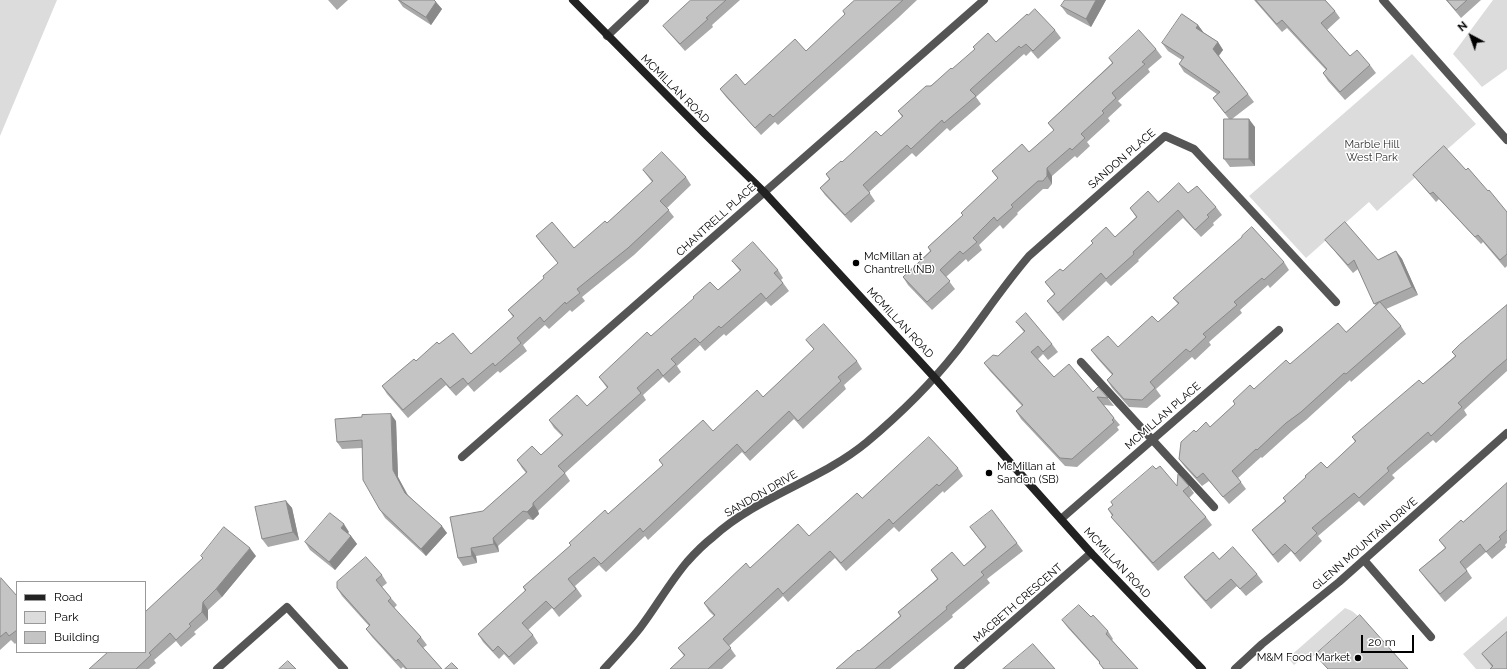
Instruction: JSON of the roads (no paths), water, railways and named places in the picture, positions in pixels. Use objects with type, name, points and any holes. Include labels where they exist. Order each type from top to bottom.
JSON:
[{"type":"main road","name":"MCMILLAN ROAD","points":[[573,0],[607,36],[764,192],[934,377],[1091,553],[1202,669]]},
{"type":"street","points":[[607,36],[645,0]]},
{"type":"street","name":"CHANTRELL PLACE","points":[[462,457],[984,0]]},
{"type":"street","points":[[1382,0],[1507,140]]},
{"type":"street","name":"SANDON PLACE","points":[[934,377],[955,353],[1012,276],[1029,256],[1165,136],[1194,149],[1336,302]]},
{"type":"street","name":"MCMILLAN PLACE","points":[[1061,519],[1279,330]]},
{"type":"street","points":[[1081,362],[1214,507]]},
{"type":"street","name":"SANDON DRIVE","points":[[604,669],[640,628],[687,562],[714,536],[741,516],[782,492],[822,473],[845,458],[867,442],[908,406],[934,377]]},
{"type":"street","name":"GLENN MOUNTAIN DRIVE","points":[[1235,669],[1262,644],[1339,582],[1507,433]]},
{"type":"street","name":"MACBETH CRESCENT","points":[[958,669],[1091,553]]},
{"type":"street","points":[[1364,560],[1431,637]]},
{"type":"street","points":[[217,669],[287,607],[344,669]]},
{"type":"place","name":"McMillan at Chantrell (NB)","points":[[856,263]]},
{"type":"place","name":"McMillan at Sandon (SB)","points":[[989,473]]},
{"type":"place","name":"M&M Food Market","points":[[1358,658]]},
{"type":"park label","name":"Marble Hill West Park","points":[[1372,151]]}]
